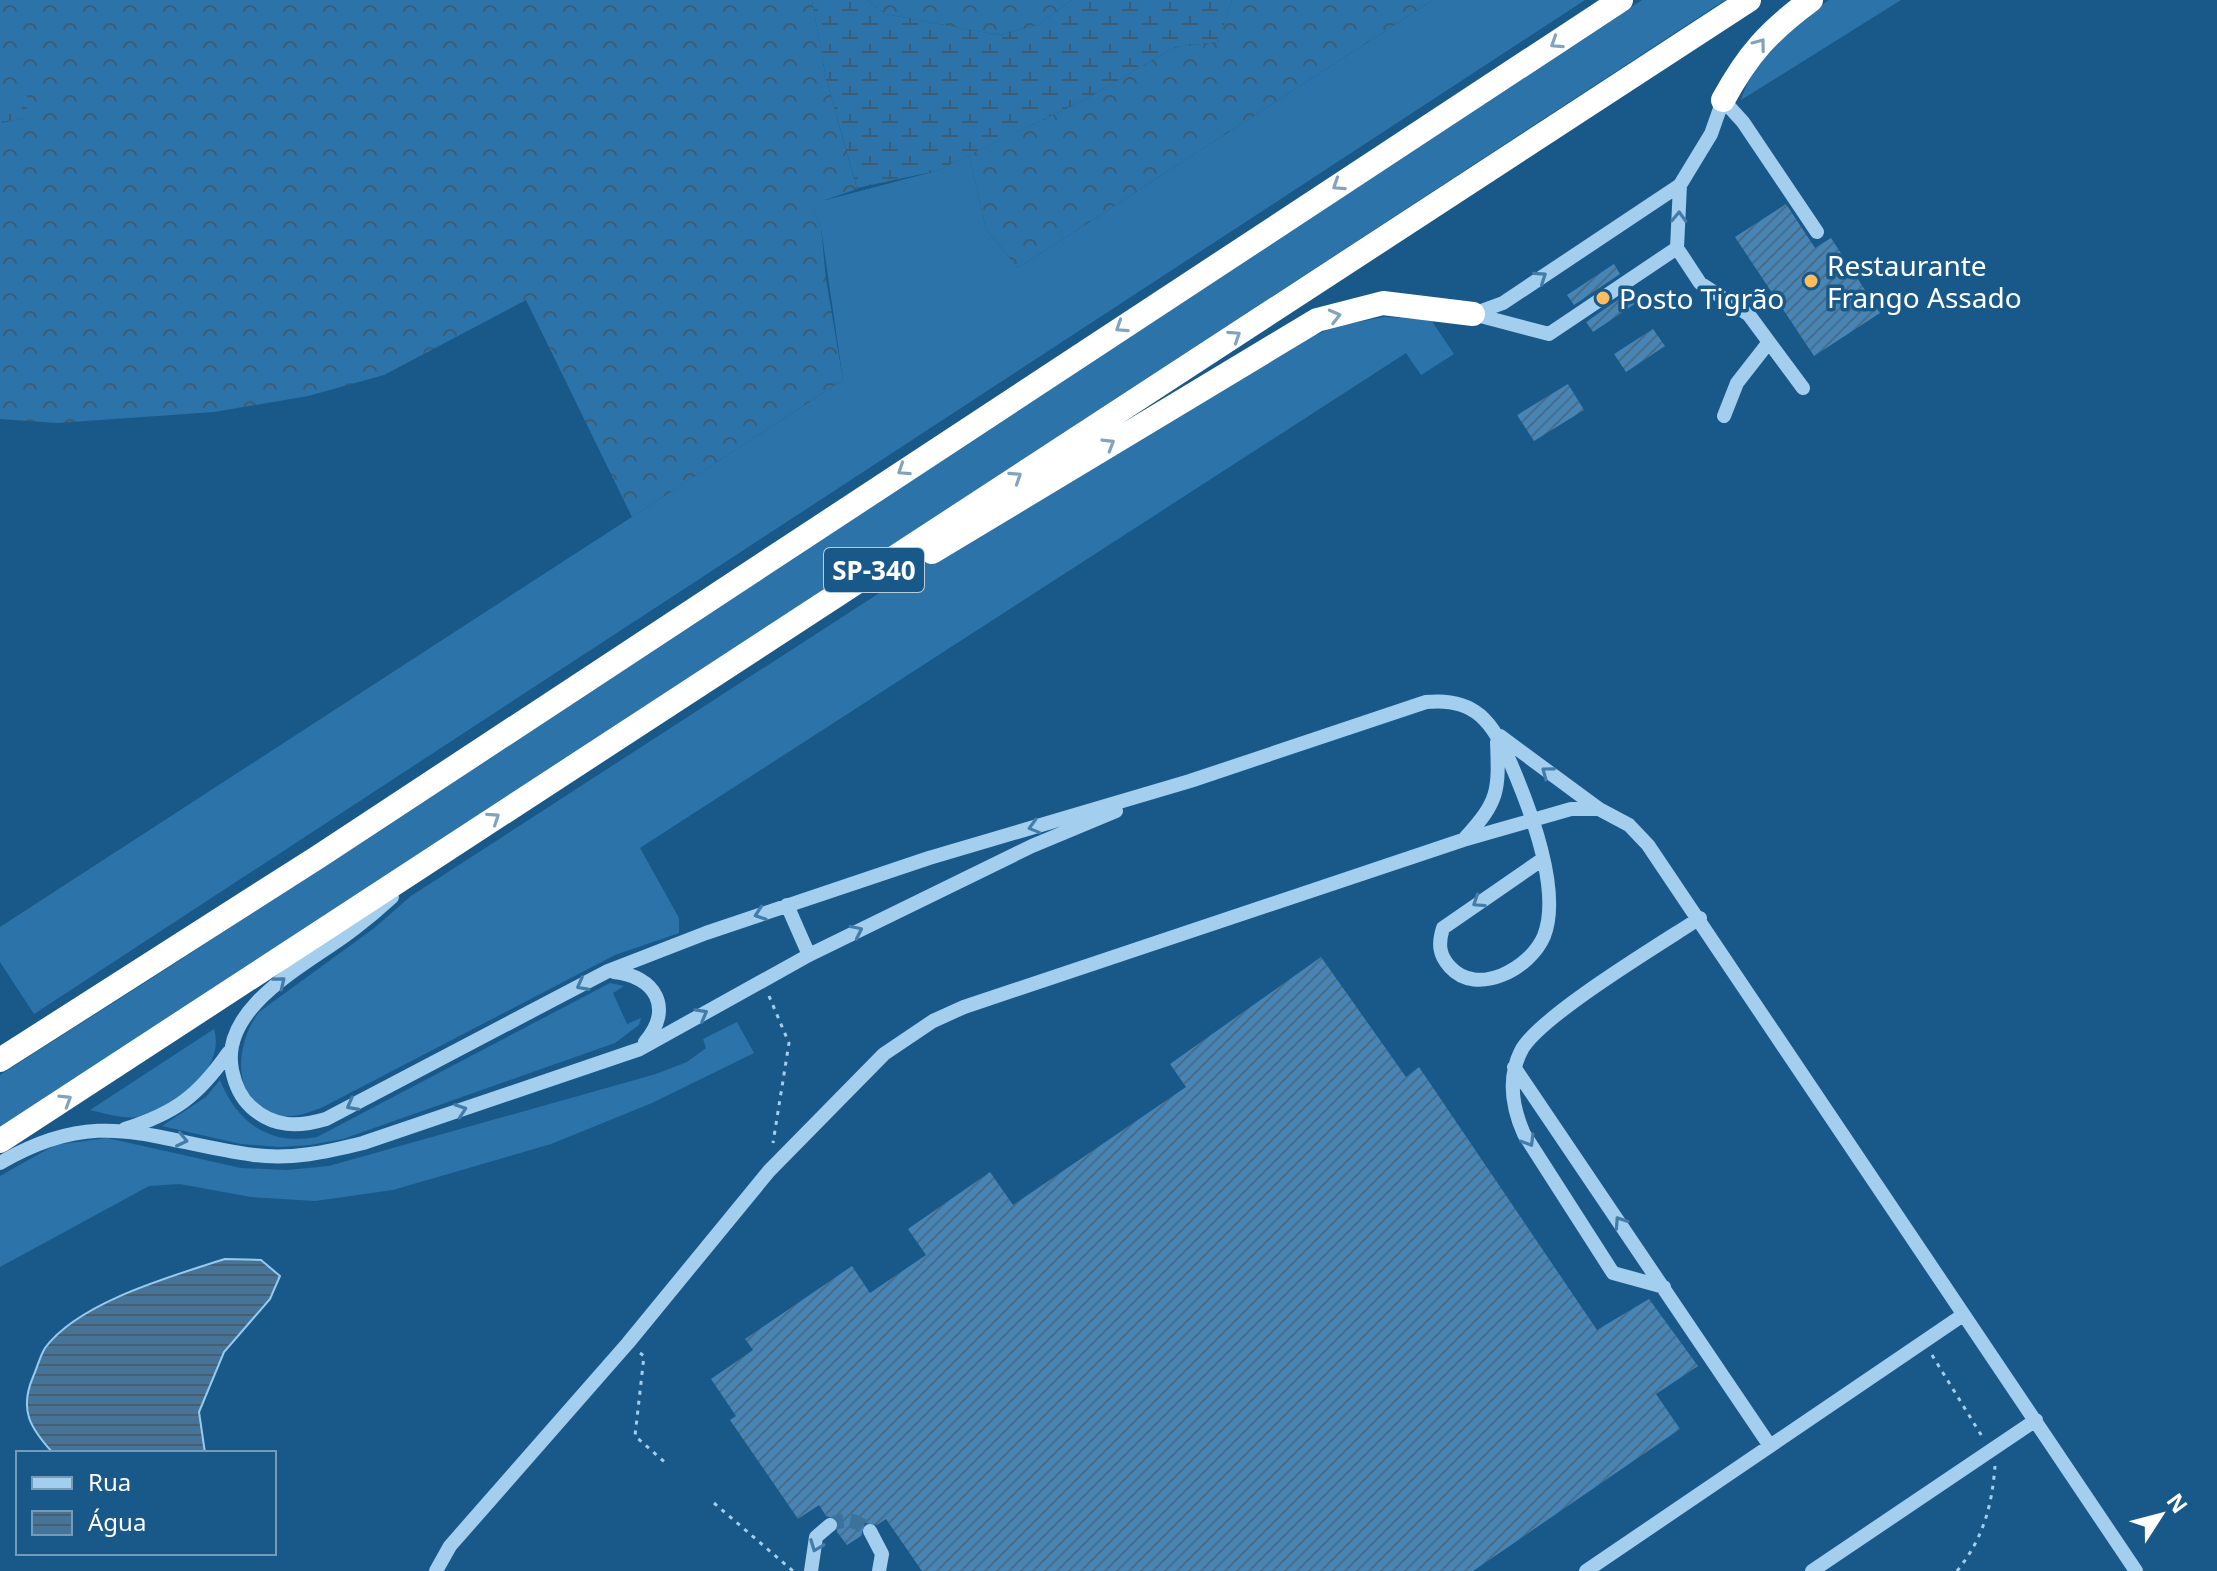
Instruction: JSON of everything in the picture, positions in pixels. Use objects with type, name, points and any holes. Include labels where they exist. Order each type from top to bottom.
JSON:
[{"type":"highway","name":"SP-340","points":[[0,1060],[318,857],[1621,0]]},
{"type":"highway","name":"SP-340","points":[[0,1141],[633,725],[1749,0]]},
{"type":"highway","points":[[1723,100],[1737,74],[1770,31],[1811,0]]},
{"type":"highway","points":[[633,725],[750,668],[974,525],[1317,320],[1383,303],[1473,314]]},
{"type":"lane","points":[[1473,314],[1503,303],[1680,185],[1711,134],[1723,100],[1743,122],[1817,232]]},
{"type":"lane","points":[[1680,185],[1677,248],[1700,283],[1749,315],[1803,388]]},
{"type":"lane","points":[[1473,314],[1549,334],[1677,248]]},
{"type":"lane","points":[[1724,416],[1737,383],[1769,342]]},
{"type":"lane","points":[[228,1053],[234,1081],[244,1100],[260,1115],[283,1124],[302,1126],[326,1119],[608,971],[787,905],[1190,781],[1426,702],[1448,700],[1464,704],[1497,733],[1599,809],[1629,825],[1648,845],[1700,918],[2136,1571]]},
{"type":"lane","points":[[1497,733],[1535,818],[1543,859],[1548,910],[1544,935],[1533,952],[1497,978],[1474,982],[1458,976],[1441,958],[1439,940],[1443,928],[1543,859]]},
{"type":"lane","points":[[1463,840],[1494,803],[1498,776],[1497,733]]},
{"type":"lane","points":[[0,1163],[51,1137],[82,1130],[125,1129],[255,1155],[316,1154],[363,1143],[640,1049],[809,955],[1032,846],[1190,781]]},
{"type":"lane","points":[[436,1571],[450,1546],[628,1343],[769,1171],[884,1054],[933,1021],[1463,840],[1571,809],[1599,809]]},
{"type":"lane","points":[[125,1129],[164,1116],[188,1101],[228,1053],[250,1010],[277,983],[355,929],[450,847]]},
{"type":"lane","points":[[787,905],[809,955]]},
{"type":"lane","points":[[1664,1287],[1613,1273],[1524,1134],[1514,1112],[1514,1067],[1533,1034],[1700,918]]},
{"type":"lane","points":[[608,971],[633,974],[646,982],[658,1002],[660,1019],[640,1049]]},
{"type":"lane","points":[[1514,1067],[1770,1446]]},
{"type":"lane","points":[[1586,1571],[1963,1315]]},
{"type":"lane","points":[[1812,1571],[2036,1420]]},
{"type":"lane","points":[[811,1571],[816,1537],[830,1525]]},
{"type":"lane","points":[[870,1531],[882,1554],[879,1571]]},
{"type":"path","points":[[762,981],[789,1043],[769,1171]]},
{"type":"path","points":[[628,1343],[644,1356],[635,1436],[668,1465]]},
{"type":"path","points":[[714,1503],[793,1571]]},
{"type":"green space","points":[[0,0],[812,0],[826,78],[857,189],[825,200],[807,194],[821,228],[843,380],[632,517],[526,300],[384,375],[308,396],[214,412],[57,423],[0,419],[0,123],[26,118],[27,97],[0,97]]},
{"type":"green space","points":[[812,0],[867,0],[885,14],[998,35],[1038,25],[1072,0],[1232,0],[1218,42],[1175,47],[1084,100],[936,171],[857,188],[826,78]]},
{"type":"green space","points":[[867,0],[1072,0],[1038,25],[998,35],[885,14]]},
{"type":"green space","points":[[1232,0],[1433,0],[1018,268],[986,229],[969,155],[1084,100],[1175,47],[1218,42]]},
{"type":"green space","points":[[1433,0],[1585,0],[34,1014],[0,962],[0,927],[843,380],[821,228],[806,193],[826,200],[936,171],[969,155],[986,229],[1018,268]]},
{"type":"green space","points":[[1642,0],[1725,0],[0,1129],[0,1075],[171,966]]},
{"type":"green space","points":[[1829,0],[1901,0],[1741,100],[1765,53],[1786,31]]},
{"type":"green space","points":[[27,96],[27,118],[0,123],[0,97]]},
{"type":"green space","points":[[1384,317],[1431,320],[1454,354],[1421,375],[1406,353],[640,848],[679,918],[679,933],[615,955],[323,1107],[301,1115],[286,1116],[268,1111],[254,1102],[246,1089],[241,1058],[250,1026],[259,1012],[373,929],[411,896],[955,544],[1297,343],[1337,326]]},
{"type":"green space","points":[[610,983],[624,986],[613,993],[627,1024],[641,1018],[639,1025],[615,1043],[343,1139],[279,1147],[241,1144],[162,1126],[206,1097],[220,1080],[236,1108],[257,1128],[284,1138],[317,1137]]},
{"type":"green space","points":[[737,1022],[754,1053],[652,1103],[551,1144],[393,1190],[315,1201],[251,1197],[180,1184],[149,1186],[0,1267],[0,1176],[55,1145],[107,1138],[241,1168],[287,1170],[329,1166],[656,1074],[687,1062],[706,1048],[703,1039]]},
{"type":"green space","points":[[214,1029],[216,1043],[213,1058],[206,1072],[183,1097],[140,1117],[115,1116],[90,1110]]},
{"type":"water","points":[[225,1259],[261,1260],[280,1276],[270,1299],[224,1352],[199,1412],[205,1451],[51,1451],[33,1427],[27,1409],[29,1389],[45,1348],[80,1317],[154,1283]]},
{"type":"building","name":"Restaurante Frango Assado","points":[[1786,204],[1815,248],[1831,238],[1880,313],[1814,356],[1735,237]]},
{"type":"building","points":[[1614,264],[1620,274],[1574,305],[1567,295]]},
{"type":"building","points":[[1632,290],[1639,301],[1593,332],[1586,322]]},
{"type":"building","points":[[1653,329],[1665,346],[1626,372],[1614,354]]},
{"type":"building","points":[[1568,384],[1584,410],[1534,441],[1517,415]]},
{"type":"building","points":[[1321,957],[1406,1077],[1419,1067],[1597,1330],[1649,1299],[1698,1366],[1656,1394],[1680,1429],[1473,1571],[922,1571],[886,1519],[877,1525],[865,1523],[861,1536],[847,1545],[837,1532],[838,1519],[826,1516],[819,1505],[798,1519],[730,1420],[736,1416],[711,1379],[753,1350],[745,1339],[852,1266],[870,1293],[926,1255],[908,1229],[990,1172],[1013,1205],[1186,1087],[1170,1064]]},
{"type":"tunnel","points":[[830,1525],[851,1521],[870,1531]]},
{"type":"place","name":"Restaurante Frango Assado","points":[[1811,281]]},
{"type":"place","name":"Posto Tigrão","points":[[1603,298]]}]
